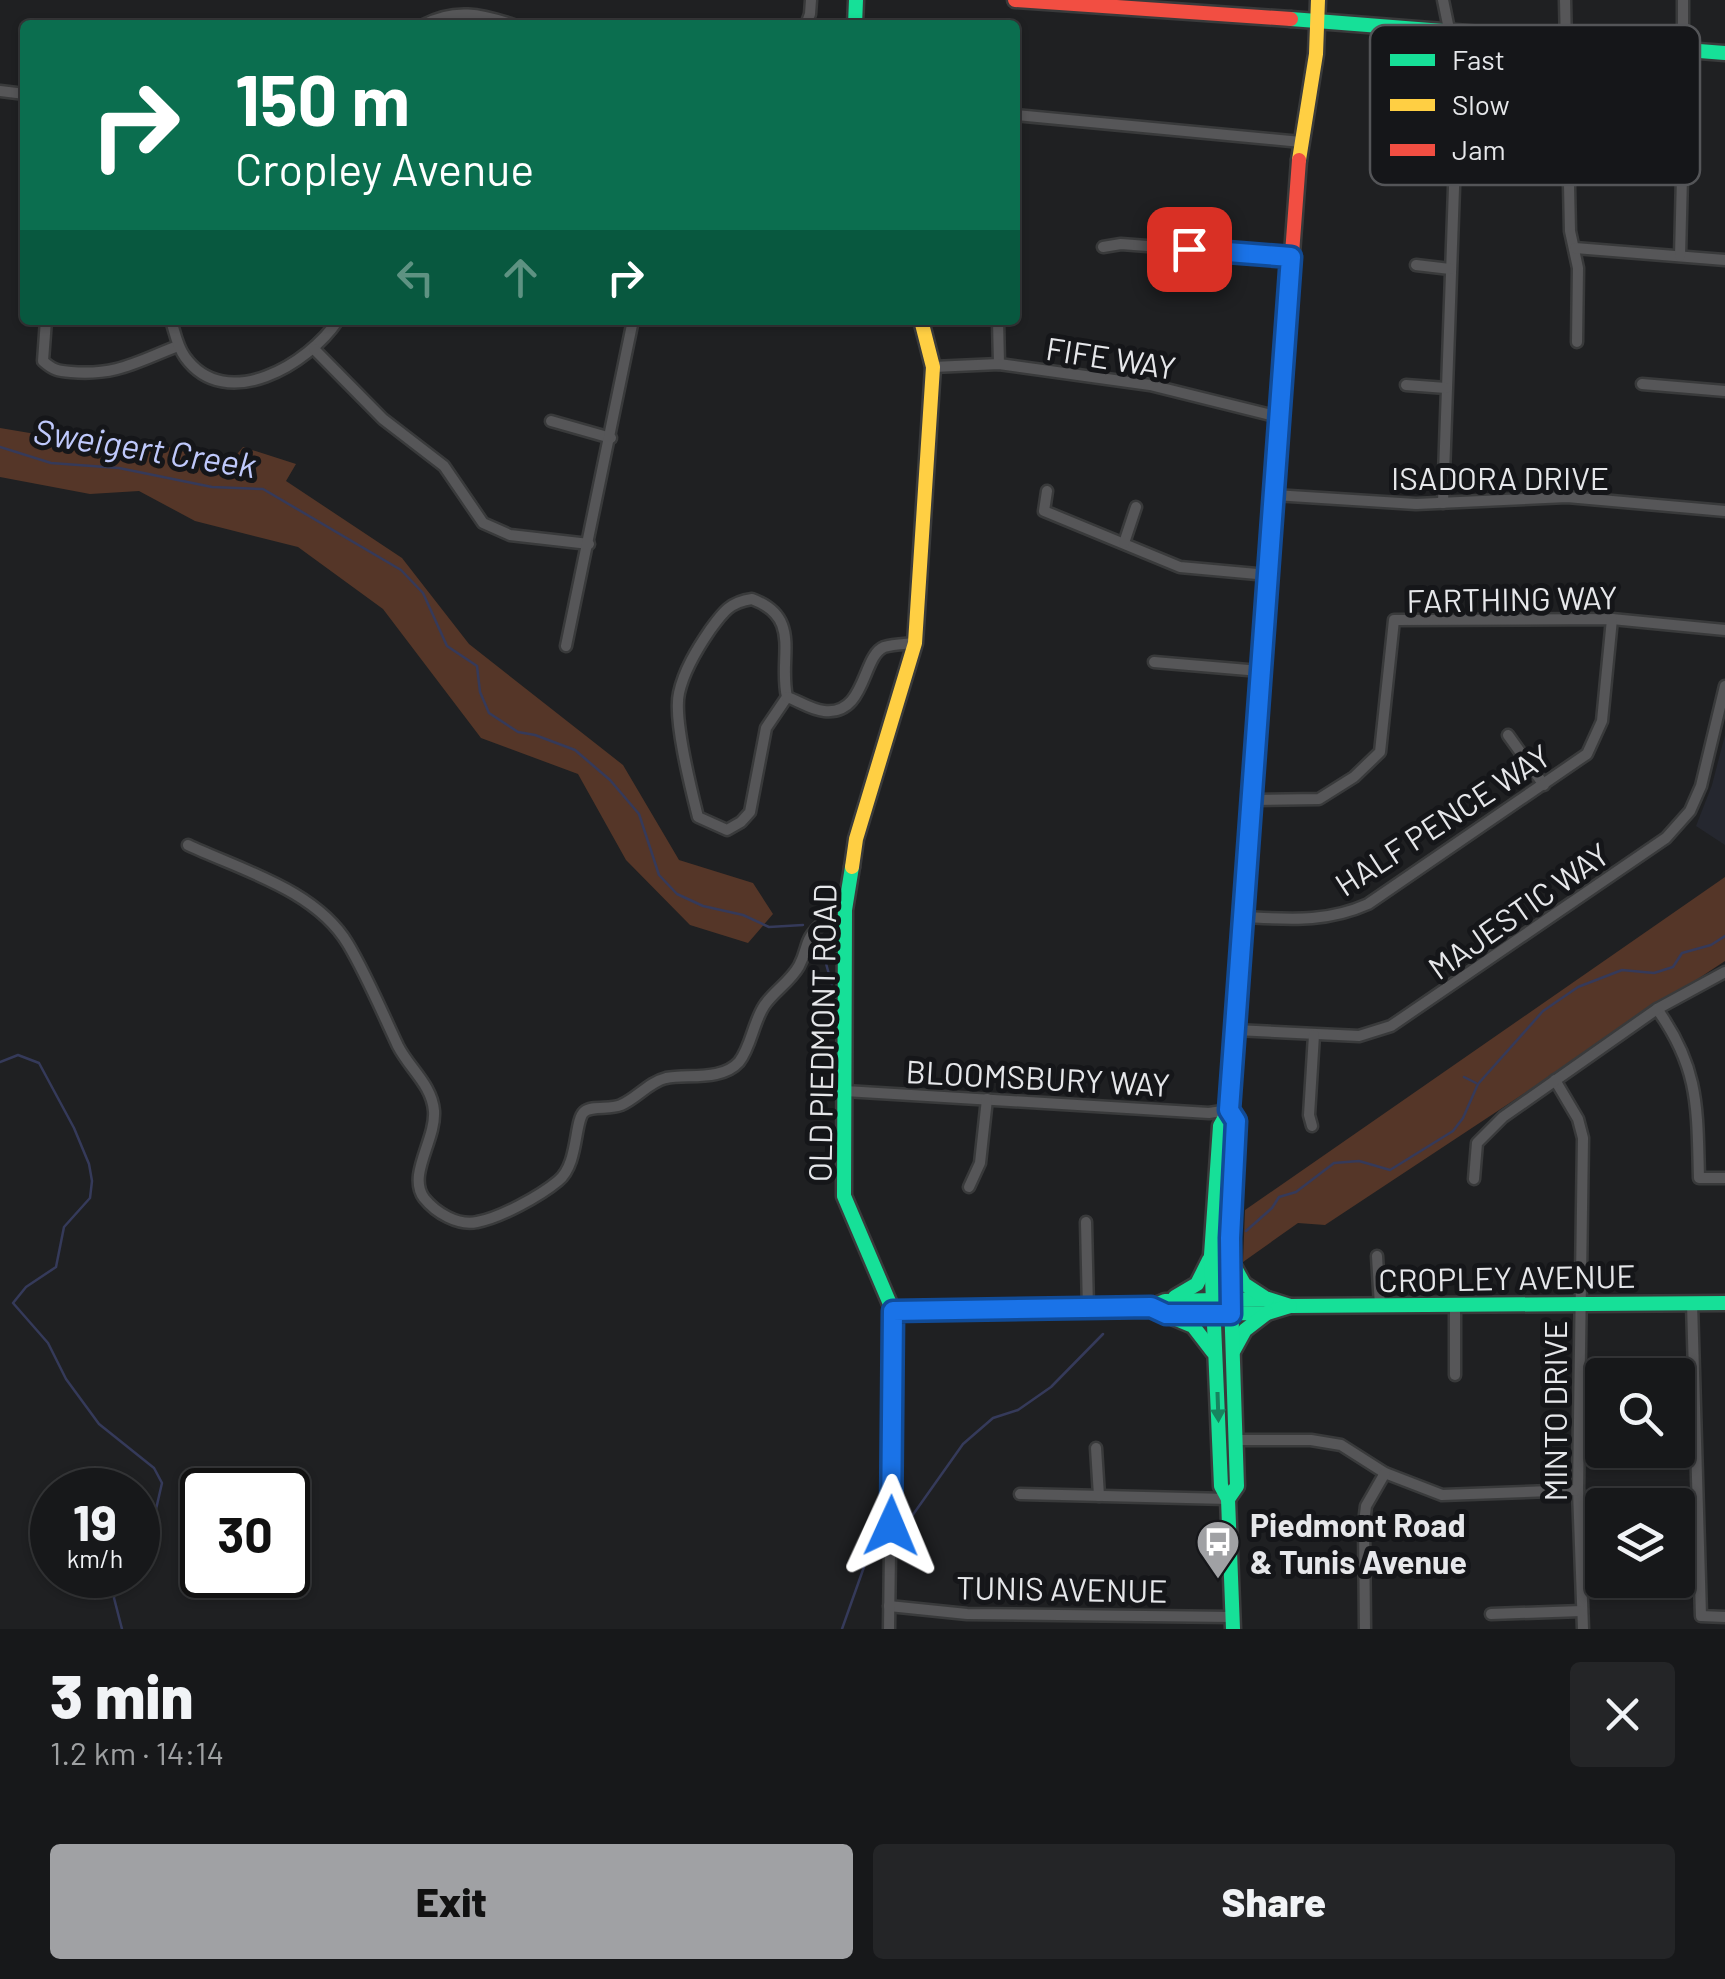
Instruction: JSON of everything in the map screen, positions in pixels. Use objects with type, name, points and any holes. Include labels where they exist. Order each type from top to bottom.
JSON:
[{"type":"main road","points":[[1015,0],[1156,5],[1374,25]]},
{"type":"main road","points":[[1233,1623],[1228,1499],[1221,1486],[1211,1255],[1220,1126],[1229,1110],[1236,1030],[1291,257],[1318,0]]},
{"type":"main road","points":[[1700,51],[1725,53]]},
{"type":"main road","name":"OLD PIEDMONT ROAD","points":[[893,1311],[844,1196],[846,922],[856,838],[915,643],[933,367],[922,325]]},
{"type":"main road","points":[[1228,1499],[1237,1486],[1230,1257],[1236,1121],[1229,1110]]},
{"type":"main road","points":[[1161,1307],[1192,1290],[1203,1278],[1211,1255]]},
{"type":"main road","points":[[1230,1257],[1244,1284],[1267,1306],[1244,1330],[1232,1355]]},
{"type":"main road","name":"CROPLEY AVENUE","points":[[893,1311],[1725,1303]]},
{"type":"main road","points":[[1161,1307],[1206,1338],[1216,1359]]},
{"type":"street","points":[[1443,0],[1447,25]]},
{"type":"street","points":[[1565,0],[1566,25]]},
{"type":"street","points":[[439,20],[465,12],[495,20]]},
{"type":"street","points":[[1020,115],[1301,142]]},
{"type":"street","points":[[1443,503],[1453,185]]},
{"type":"street","points":[[1569,185],[1570,231],[1578,268],[1577,342]]},
{"type":"street","points":[[1680,256],[1682,185]]},
{"type":"street","points":[[1103,247],[1121,244],[1291,257]]},
{"type":"street","points":[[1574,248],[1725,260]]},
{"type":"street","points":[[1416,265],[1450,269]]},
{"type":"street","points":[[46,325],[43,361],[52,370],[100,375],[134,366],[178,346]]},
{"type":"street","points":[[172,325],[178,346],[200,372],[230,382],[275,373],[314,349],[334,325]]},
{"type":"street","points":[[566,646],[631,325]]},
{"type":"street","points":[[998,325],[1000,364]]},
{"type":"street","points":[[314,349],[383,419],[444,466],[483,523],[510,535],[589,544]]},
{"type":"street","name":"FIFE WAY","points":[[933,367],[1000,364],[1150,385],[1279,418]]},
{"type":"street","points":[[1642,384],[1725,391]]},
{"type":"street","points":[[1406,385],[1446,388]]},
{"type":"street","points":[[551,421],[611,438]]},
{"type":"street","points":[[1047,491],[1044,511],[1180,567],[1268,575]]},
{"type":"street","name":"ISADORA DRIVE","points":[[1274,495],[1443,503],[1567,497],[1725,511]]},
{"type":"street","points":[[1124,543],[1136,507]]},
{"type":"street","points":[[752,599],[776,612],[785,628],[787,697],[766,728],[750,812],[726,830],[698,817],[678,713],[678,694],[694,653],[726,608],[752,599]]},
{"type":"street","name":"FARTHING WAY","points":[[1252,800],[1319,799],[1354,778],[1380,752],[1394,620],[1612,619],[1725,630]]},
{"type":"street","name":"HALF PENCE WAY","points":[[1243,917],[1315,920],[1342,915],[1368,904],[1587,754],[1602,721],[1612,619]]},
{"type":"street","points":[[787,697],[818,711],[832,712],[862,688],[875,654],[883,647],[915,643]]},
{"type":"street","points":[[1154,662],[1260,671]]},
{"type":"street","name":"MAJESTIC WAY","points":[[1236,1030],[1360,1036],[1391,1026],[1666,838],[1690,811],[1700,786],[1725,686]]},
{"type":"street","points":[[1508,735],[1544,786]]},
{"type":"street","points":[[188,845],[294,894],[346,941],[405,1060],[430,1093],[434,1123],[418,1187],[435,1210],[466,1222],[478,1222],[538,1196],[563,1178],[574,1154],[581,1115],[586,1111],[621,1106],[662,1078],[706,1076],[740,1061],[763,1007],[798,967],[808,936],[824,922],[846,922]]},
{"type":"street","points":[[1474,1179],[1477,1143],[1483,1134],[1658,1009],[1725,972]]},
{"type":"street","points":[[1658,1009],[1681,1048],[1696,1090],[1699,1178],[1725,1178]]},
{"type":"street","points":[[1312,1126],[1308,1115],[1314,1036]]},
{"type":"street","name":"MINTO DRIVE","points":[[1555,1080],[1578,1118],[1584,1138],[1578,1490],[1582,1629]]},
{"type":"street","name":"BLOOMSBURY WAY","points":[[845,1091],[1209,1113],[1229,1110]]},
{"type":"street","points":[[968,1187],[980,1163],[987,1099]]},
{"type":"street","points":[[1086,1222],[1088,1310]]},
{"type":"street","points":[[1377,1256],[1380,1306]]},
{"type":"street","points":[[1692,1303],[1701,1616],[1725,1617]]},
{"type":"street","points":[[1455,1306],[1455,1375]]},
{"type":"street","name":"OLD PIEDMONT ROAD","points":[[889,1629],[893,1311]]},
{"type":"street","points":[[1237,1440],[1311,1440],[1341,1446],[1385,1473],[1442,1495],[1578,1490]]},
{"type":"street","points":[[1096,1448],[1099,1496]]},
{"type":"street","points":[[1365,1629],[1366,1506],[1385,1473]]},
{"type":"street","points":[[1020,1494],[1228,1499]]},
{"type":"street","name":"TUNIS AVENUE","points":[[889,1606],[968,1614],[1233,1623]]},
{"type":"street","points":[[1491,1614],[1582,1611]]},
{"type":"shaded area","points":[[0,428],[137,451],[154,442],[227,466],[243,447],[296,464],[286,481],[402,558],[469,644],[623,765],[679,860],[753,883],[773,914],[748,943],[690,925],[626,860],[578,774],[481,738],[383,609],[298,547],[195,521],[139,491],[90,494],[0,477]]},
{"type":"shaded area","points":[[1725,735],[1725,845],[1696,826]]},
{"type":"shaded area","points":[[1725,877],[1725,961],[1325,1225],[1298,1223],[1243,1262],[1245,1210]]},
{"type":"waterway","name":"Sweigert Creek","points":[[0,447],[51,463],[119,468],[212,487],[263,489],[401,570],[423,593],[447,646],[477,666],[480,692],[489,713],[518,732],[575,750],[610,780],[639,814],[659,875],[677,894],[769,927],[803,925]]},
{"type":"waterway","name":"Sweigert Creek","points":[[818,935],[832,985]]},
{"type":"waterway","name":"Sweigert Creek","points":[[1246,1231],[1279,1197],[1296,1192],[1334,1163],[1359,1161],[1390,1170],[1453,1131],[1478,1084],[1543,1011],[1578,987],[1622,970],[1654,973],[1673,967],[1682,953],[1711,945],[1725,936]]},
{"type":"waterway","points":[[0,1062],[18,1055],[39,1063],[74,1128],[92,1181],[90,1198],[64,1227],[56,1267],[26,1287],[13,1303],[48,1343],[66,1379],[99,1424],[154,1468]]},
{"type":"waterway","name":"Sweigert Creek","points":[[1464,1077],[1476,1083]]},
{"type":"waterway","points":[[895,1540],[963,1444],[993,1418],[1018,1410],[1051,1387],[1103,1334]]},
{"type":"waterway","points":[[160,1479],[160,1492]]},
{"type":"waterway","points":[[842,1629],[870,1550],[884,1540]]},
{"type":"waterway","points":[[114,1598],[122,1629]]},
{"type":"traffic: fast","points":[[855,20],[856,0]]},
{"type":"traffic: fast","points":[[1291,19],[1370,25]]},
{"type":"traffic: fast","points":[[1700,51],[1725,53]]},
{"type":"traffic: fast","points":[[1233,1629],[1228,1499],[1221,1486],[1211,1255],[1220,1126],[1229,1110],[1278,441]]},
{"type":"traffic: fast","points":[[852,867],[845,910],[844,1196],[893,1311],[1151,1307],[1165,1301],[1268,1299],[1290,1306],[1725,1303]]},
{"type":"traffic: fast","points":[[1228,1499],[1237,1486],[1229,1238],[1236,1121],[1229,1110]]},
{"type":"traffic: fast","points":[[1175,1297],[1197,1284],[1209,1260]]},
{"type":"traffic: fast","points":[[1234,1266],[1244,1284],[1267,1299]]},
{"type":"traffic: fast","points":[[1166,1314],[1267,1313],[1290,1306]]},
{"type":"traffic: fast","points":[[1234,1350],[1245,1330],[1267,1313]]},
{"type":"traffic: fast","points":[[1174,1318],[1193,1326],[1213,1352]]},
{"type":"traffic: slow","points":[[1299,160],[1316,54],[1318,0]]},
{"type":"traffic: slow","points":[[852,867],[856,839],[915,643],[933,367],[922,325]]},
{"type":"traffic: jam","points":[[1015,0],[1291,19]]},
{"type":"traffic: jam","points":[[1278,441],[1299,160]]},
{"type":"place","name":"Piedmont Road & Tunis Avenue","points":[[1218,1580]]},
{"type":"route","points":[[891,1526],[893,1311],[1151,1307],[1166,1314],[1231,1314],[1236,1121],[1229,1110],[1291,257],[1189,249]]}]
